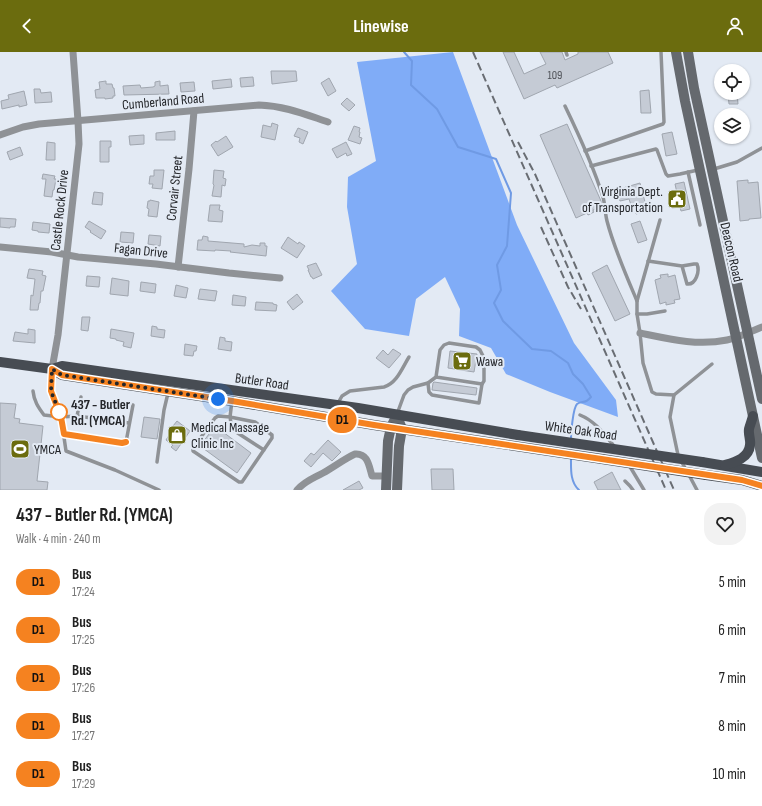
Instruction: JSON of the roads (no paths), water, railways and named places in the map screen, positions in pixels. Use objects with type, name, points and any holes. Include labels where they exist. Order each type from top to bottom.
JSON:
[{"type":"main road","name":"Deacon Road","points":[[676,52],[683,94],[762,458]]},
{"type":"main road","name":"Deacon Road","points":[[688,52],[694,88],[762,399]]},
{"type":"main road","name":"Butler Road","points":[[0,362],[52,369],[62,375],[402,429]]},
{"type":"main road","name":"Butler Road","points":[[52,369],[62,366],[358,408],[397,415]]},
{"type":"main road","points":[[386,490],[388,441],[391,427],[397,415]]},
{"type":"main road","points":[[397,415],[402,429],[399,446],[397,490]]},
{"type":"main road","name":"White Oak Road","points":[[397,415],[762,472]]},
{"type":"main road","points":[[724,465],[736,462],[743,458],[749,451],[749,430],[753,416]]},
{"type":"main road","name":"White Oak Road","points":[[402,429],[742,480],[762,486]]},
{"type":"street","name":"Castle Rock Drive","points":[[52,369],[58,335],[79,144],[73,52]]},
{"type":"street","name":"Cumberland Road","points":[[0,135],[23,127],[39,124],[259,105],[295,110],[328,122]]},
{"type":"street","name":"Corvair Street","points":[[178,267],[194,111]]},
{"type":"street","name":"Fagan Drive","points":[[0,247],[52,252],[78,257],[280,278]]},
{"type":"street","points":[[640,333],[672,340],[709,342],[727,340],[762,328]]},
{"type":"street","points":[[297,490],[303,483],[355,454],[363,455],[366,458],[372,476],[387,476]]},
{"type":"lane","points":[[585,151],[663,124],[661,52]]},
{"type":"lane","points":[[565,106],[585,151],[603,198],[607,220],[614,242],[637,301]]},
{"type":"lane","points":[[591,166],[657,150],[668,176],[699,169],[719,168],[737,162],[762,148]]},
{"type":"lane","points":[[688,172],[700,225]]},
{"type":"lane","points":[[660,220],[637,301],[637,314],[643,363],[652,392],[656,394],[674,395]]},
{"type":"lane","points":[[648,261],[682,266],[697,264],[699,267],[698,272],[692,284],[687,284],[682,266]]},
{"type":"lane","points":[[637,314],[665,311]]},
{"type":"lane","points":[[397,415],[404,396],[408,390],[413,387],[428,384],[436,377],[440,350],[444,346],[449,343],[476,347],[480,350],[484,358],[484,381],[482,384],[479,403],[432,395],[429,392],[428,384]]},
{"type":"lane","points":[[336,406],[342,396],[350,391],[389,386],[409,357]]},
{"type":"lane","points":[[697,490],[678,454],[670,417],[674,395],[712,364]]},
{"type":"lane","points":[[52,369],[51,391],[61,417],[66,451],[115,470],[160,490]]},
{"type":"lane","points":[[436,377],[482,384]]},
{"type":"lane","points":[[33,391],[36,404],[44,415],[61,417],[77,416],[130,423]]},
{"type":"lane","points":[[235,391],[230,417],[232,429],[264,450]]},
{"type":"lane","points":[[157,462],[168,392]]},
{"type":"lane","points":[[77,416],[80,397]]},
{"type":"lane","points":[[64,434],[122,443],[126,442],[133,405]]},
{"type":"lane","points":[[580,415],[596,425],[627,462],[644,490]]},
{"type":"lane","points":[[218,416],[230,417],[255,422],[272,435],[272,438],[242,482],[239,482],[193,451],[193,448],[215,418],[218,416]]},
{"type":"lane","points":[[625,481],[632,490]]},
{"type":"waterway","points":[[404,52],[412,61],[411,85],[437,109],[458,147],[496,159],[511,193],[507,246],[497,265],[501,290],[494,303],[503,321],[532,349],[551,351],[568,363],[573,374],[583,384],[591,397],[587,401],[577,404],[574,410],[571,439]]},
{"type":"waterway","points":[[571,458],[571,471],[574,483],[579,490]]},
{"type":"railway","points":[[473,52],[666,490]]},
{"type":"railway","points":[[518,142],[535,174],[674,490]]},
{"type":"railway","points":[[541,227],[568,287],[581,309]]},
{"type":"place","name":"Virginia Dept. of Transportation","points":[[677,199]]},
{"type":"place","name":"Wawa","points":[[462,361]]},
{"type":"place","name":"437 - Butler Rd. (YMCA)","points":[[59,412]]},
{"type":"place","name":"Medical Massage Clinic Inc","points":[[177,435]]},
{"type":"place","name":"YMCA","points":[[20,449]]}]
